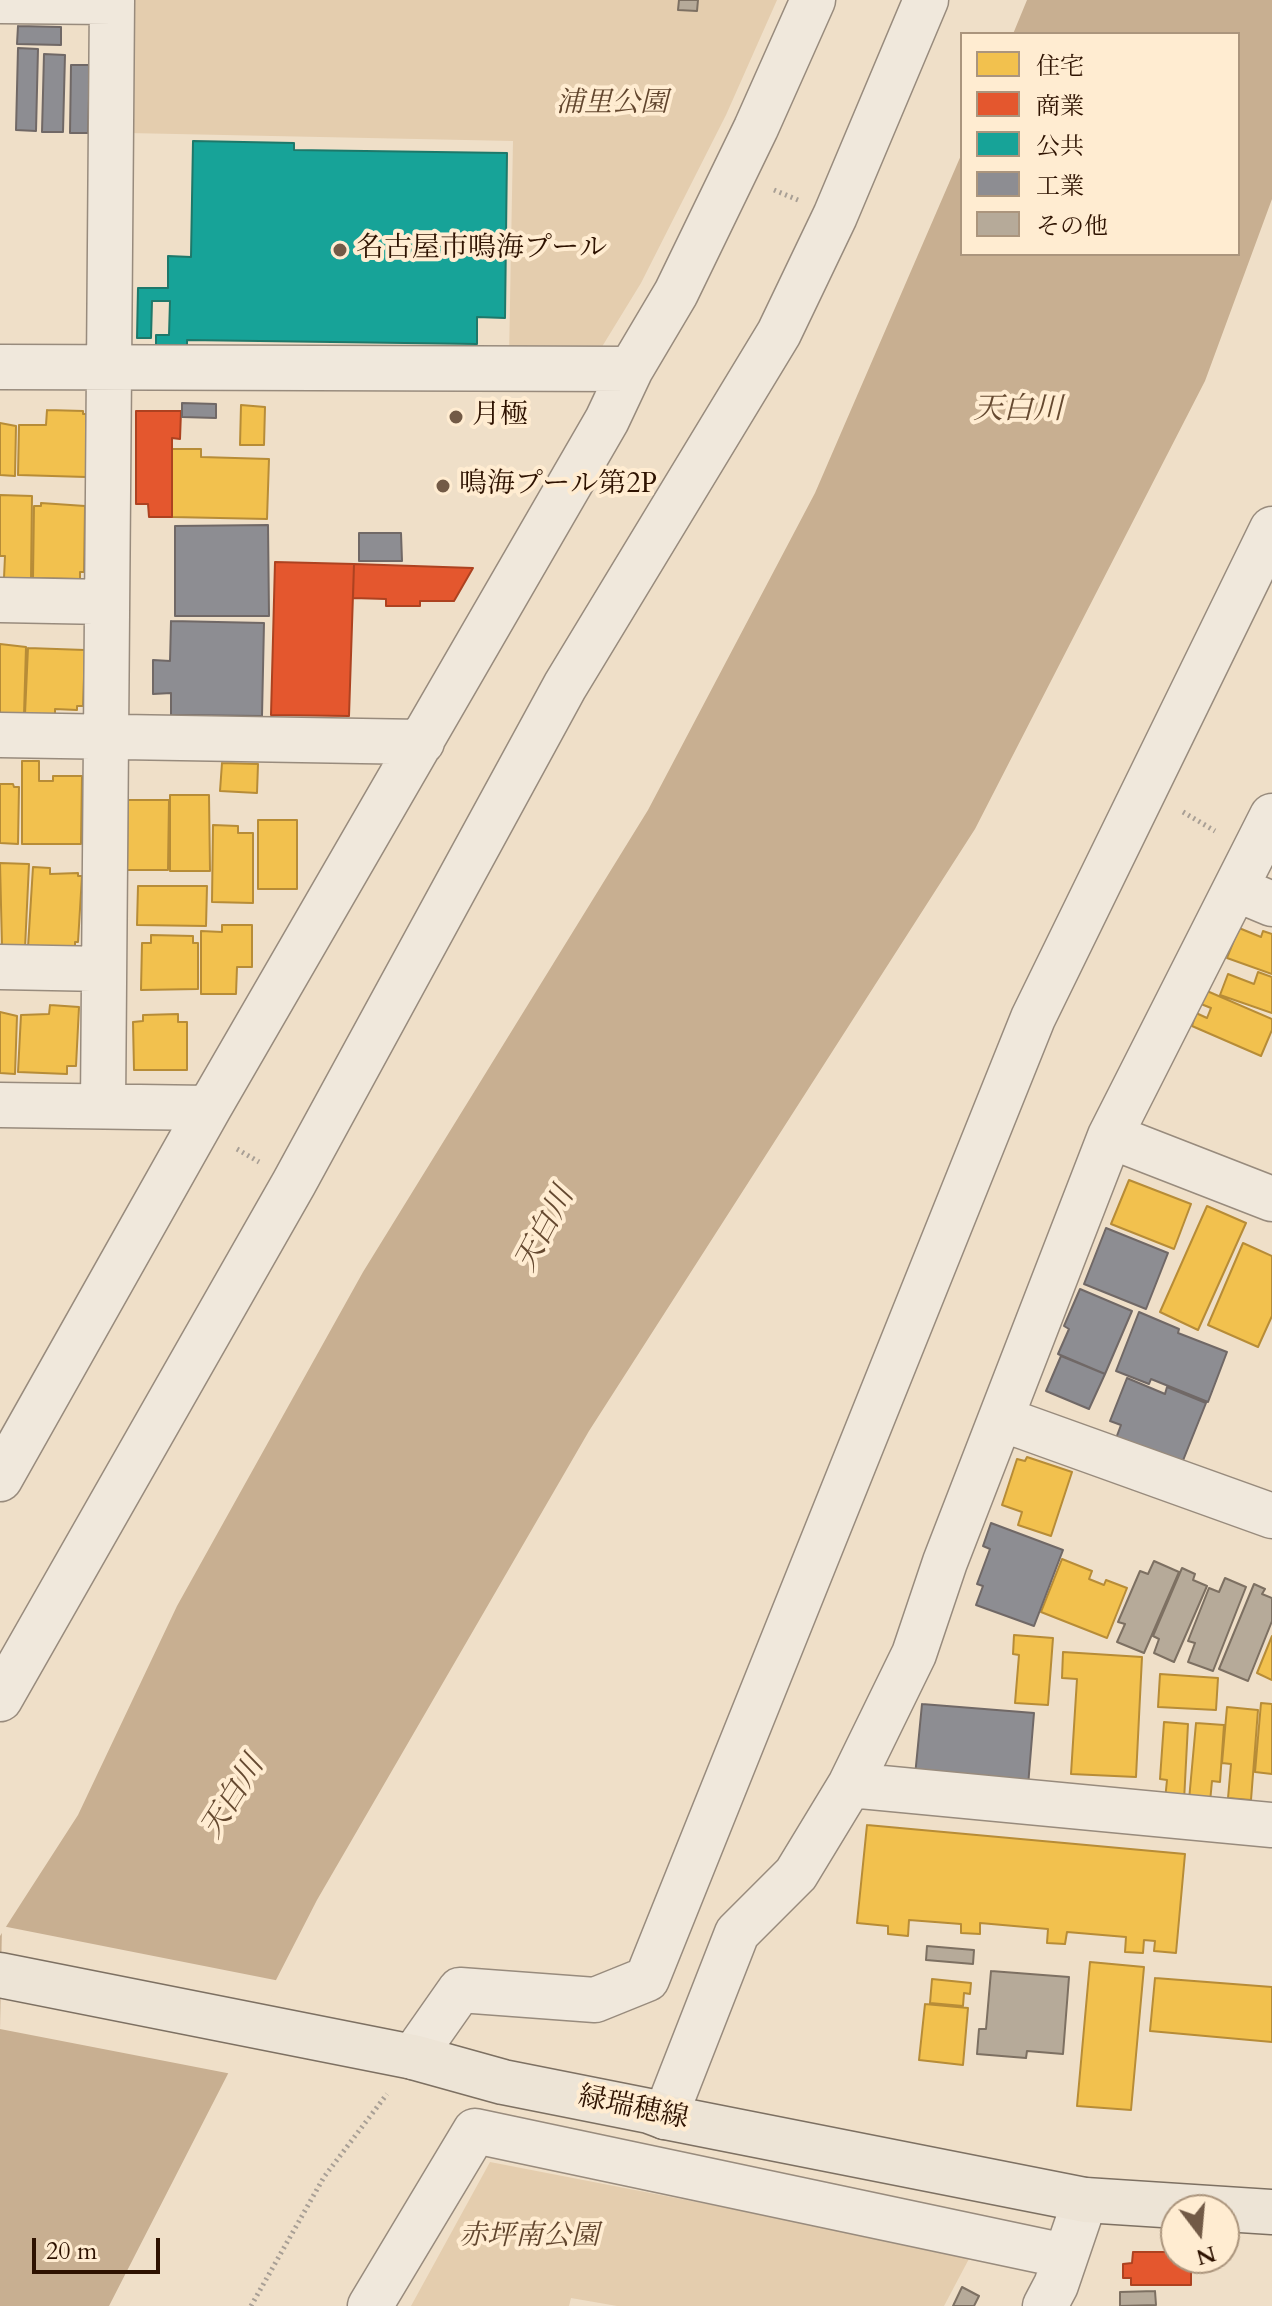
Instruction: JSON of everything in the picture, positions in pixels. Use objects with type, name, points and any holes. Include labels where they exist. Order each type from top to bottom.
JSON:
[{"type":"main road","name":"緑瑞穂線","points":[[0,1975],[402,2056],[503,2082],[649,2111],[665,2117],[1085,2200],[1272,2212]]},
{"type":"street","points":[[4,1466],[607,420],[631,369],[683,280],[813,0]]},
{"type":"street","points":[[0,1699],[294,1183],[565,686],[779,333],[835,216],[926,0]]},
{"type":"street","points":[[0,1],[112,1],[103,1106]]},
{"type":"street","points":[[0,367],[631,369]]},
{"type":"street","points":[[402,2056],[460,1990],[595,2000],[647,1979],[1033,1018],[1272,529]]},
{"type":"street","points":[[0,600],[107,602]]},
{"type":"street","points":[[0,735],[422,742]]},
{"type":"street","points":[[665,2117],[737,1933],[796,1874],[850,1785],[914,1654],[945,1562],[1110,1136],[1258,866]]},
{"type":"street","points":[[0,967],[104,969]]},
{"type":"street","points":[[0,1105],[209,1108]]},
{"type":"street","points":[[1110,1136],[1272,1199]]},
{"type":"street","points":[[1002,1419],[1272,1516]]},
{"type":"street","points":[[850,1785],[1272,1825]]},
{"type":"street","points":[[370,2306],[475,2131],[1065,2256]]},
{"type":"street","points":[[1045,2306],[1085,2200]]},
{"type":"path","points":[[767,187],[835,216]]},
{"type":"path","points":[[1144,790],[1258,866]]},
{"type":"path","points":[[233,1147],[294,1183]]},
{"type":"path","points":[[251,2306],[324,2177],[402,2056]]},
{"type":"green space","name":"浦里公園","points":[[130,0],[777,0],[726,115],[641,283],[600,350],[509,357],[513,141],[128,133]]},
{"type":"green space","name":"赤坪南公園","points":[[490,2162],[971,2255],[944,2306],[617,2306],[571,2298],[569,2306],[411,2306]]},
{"type":"water","name":"天白川","points":[[1027,0],[1272,0],[1272,199],[1205,381],[975,829],[589,1431],[317,1900],[109,2306],[0,2306],[0,1936],[78,1815],[177,1606],[363,1272],[648,810],[815,493],[960,158],[960,256],[1240,256],[1240,32],[1014,32]]},
{"type":"pier","points":[[2,1926],[280,1981],[232,2074],[0,2029]]},
{"type":"building: 住宅","points":[[241,405],[265,407],[264,445],[240,445]]},
{"type":"building: 住宅","points":[[47,410],[83,411],[86,414],[86,477],[18,475],[19,425],[46,425]]},
{"type":"building: 住宅","points":[[0,423],[16,426],[15,476],[0,475]]},
{"type":"building: 住宅","points":[[172,449],[201,449],[201,457],[269,459],[267,519],[172,517]]},
{"type":"building: 住宅","points":[[0,495],[32,496],[31,579],[4,578],[5,556],[0,556]]},
{"type":"building: 住宅","points":[[41,503],[85,506],[84,572],[80,572],[80,579],[33,578],[34,506],[41,506]]},
{"type":"building: 住宅","points":[[0,644],[26,647],[24,715],[0,714]]},
{"type":"building: 住宅","points":[[28,648],[85,650],[83,706],[77,706],[77,710],[55,709],[55,715],[25,714]]},
{"type":"building: 住宅","points":[[22,761],[39,761],[39,781],[53,781],[53,776],[82,776],[81,844],[22,844]]},
{"type":"building: 住宅","points":[[222,763],[258,764],[257,793],[220,791]]},
{"type":"building: 住宅","points":[[0,784],[19,787],[18,844],[0,843]]},
{"type":"building: 住宅","points":[[170,795],[209,795],[210,871],[170,871]]},
{"type":"building: 住宅","points":[[128,800],[169,800],[168,870],[127,870]]},
{"type":"building: 住宅","points":[[258,820],[297,820],[297,889],[258,889]]},
{"type":"building: 住宅","points":[[213,825],[238,826],[238,833],[253,833],[253,903],[212,902]]},
{"type":"building: 住宅","points":[[0,863],[29,864],[25,948],[2,947]]},
{"type":"building: 住宅","points":[[33,867],[50,868],[50,874],[78,873],[82,876],[78,942],[75,942],[75,947],[28,947]]},
{"type":"building: 住宅","points":[[138,886],[207,886],[206,926],[137,925]]},
{"type":"building: 住宅","points":[[222,925],[252,925],[252,967],[237,967],[236,994],[201,994],[201,931],[222,932]]},
{"type":"building: 住宅","points":[[1239,928],[1261,937],[1263,931],[1272,934],[1272,974],[1227,958]]},
{"type":"building: 住宅","points":[[151,935],[193,936],[193,943],[198,943],[198,989],[141,990],[142,943],[151,943]]},
{"type":"building: 住宅","points":[[1258,972],[1272,977],[1272,1013],[1220,995],[1228,974],[1254,984]]},
{"type":"building: 住宅","points":[[1207,991],[1272,1019],[1272,1030],[1261,1056],[1192,1026],[1196,1013],[1207,1018],[1211,1008],[1201,1004]]},
{"type":"building: 住宅","points":[[50,1005],[79,1007],[76,1066],[67,1066],[67,1074],[18,1072],[21,1015],[49,1014]]},
{"type":"building: 住宅","points":[[0,1012],[17,1016],[15,1074],[0,1073]]},
{"type":"building: 住宅","points":[[178,1014],[178,1022],[187,1022],[187,1070],[134,1070],[133,1022],[143,1021],[143,1015]]},
{"type":"building: 住宅","points":[[1129,1180],[1191,1204],[1174,1249],[1111,1224]]},
{"type":"building: 住宅","points":[[1207,1206],[1246,1223],[1198,1330],[1160,1312]]},
{"type":"building: 住宅","points":[[1243,1243],[1272,1256],[1272,1316],[1258,1347],[1208,1325]]},
{"type":"building: 住宅","points":[[1027,1457],[1072,1472],[1051,1536],[1018,1525],[1022,1512],[1002,1505],[1017,1459],[1025,1461]]},
{"type":"building: 住宅","points":[[1062,1559],[1092,1571],[1089,1579],[1104,1585],[1106,1580],[1127,1588],[1107,1638],[1041,1612]]},
{"type":"building: 住宅","points":[[1014,1635],[1053,1638],[1048,1705],[1015,1703],[1019,1655],[1013,1654]]},
{"type":"building: 住宅","points":[[1272,1636],[1272,1680],[1257,1673]]},
{"type":"building: 住宅","points":[[1063,1652],[1142,1657],[1136,1777],[1071,1774],[1077,1679],[1062,1678]]},
{"type":"building: 住宅","points":[[1160,1674],[1218,1678],[1216,1710],[1158,1707]]},
{"type":"building: 住宅","points":[[1261,1703],[1272,1704],[1272,1774],[1255,1772]]},
{"type":"building: 住宅","points":[[1227,1707],[1258,1710],[1251,1800],[1228,1798],[1231,1764],[1222,1763]]},
{"type":"building: 住宅","points":[[1164,1722],[1188,1724],[1184,1801],[1165,1800],[1167,1780],[1160,1779]]},
{"type":"building: 住宅","points":[[1196,1723],[1224,1725],[1220,1782],[1212,1781],[1210,1802],[1189,1800]]},
{"type":"building: 住宅","points":[[867,1825],[1185,1854],[1176,1953],[1154,1951],[1155,1941],[1144,1940],[1143,1953],[1125,1952],[1126,1937],[1067,1932],[1065,1944],[1047,1943],[1048,1929],[980,1923],[980,1934],[961,1933],[961,1924],[909,1920],[908,1936],[888,1934],[888,1926],[857,1923]]},
{"type":"building: 住宅","points":[[1090,1962],[1144,1967],[1131,2110],[1077,2106]]},
{"type":"building: 住宅","points":[[1155,1978],[1272,1987],[1272,2042],[1150,2031]]},
{"type":"building: 住宅","points":[[932,1979],[971,1983],[970,1994],[964,1993],[963,2006],[930,2003]]},
{"type":"building: 住宅","points":[[925,2004],[968,2008],[963,2065],[919,2060]]},
{"type":"building: 商業","points":[[136,411],[181,411],[180,439],[172,438],[172,517],[149,517],[148,504],[136,504]]},
{"type":"building: 商業","points":[[275,562],[354,564],[349,716],[271,715]]},
{"type":"building: 商業","points":[[354,564],[473,568],[454,601],[420,601],[420,606],[386,606],[386,599],[353,598]]},
{"type":"building: 商業","points":[[1133,2252],[1160,2252],[1160,2274],[1191,2274],[1191,2285],[1131,2285],[1131,2278],[1123,2278],[1123,2264],[1132,2263]]},
{"type":"building: 公共","points":[[193,141],[294,143],[294,150],[507,153],[505,318],[477,317],[477,344],[187,340],[187,347],[156,346],[156,335],[169,335],[170,301],[152,301],[151,338],[137,338],[138,288],[168,288],[168,256],[191,257]]},
{"type":"building: 工業","points":[[18,26],[61,27],[61,45],[17,44]]},
{"type":"building: 工業","points":[[18,48],[38,49],[36,131],[16,130]]},
{"type":"building: 工業","points":[[44,54],[65,55],[63,132],[42,132]]},
{"type":"building: 工業","points":[[71,65],[90,65],[88,133],[70,133]]},
{"type":"building: 工業","points":[[182,403],[216,404],[216,418],[182,417]]},
{"type":"building: 工業","points":[[268,525],[269,616],[175,616],[175,526]]},
{"type":"building: 工業","points":[[359,533],[401,533],[402,561],[359,561]]},
{"type":"building: 工業","points":[[171,621],[264,623],[262,716],[171,715],[171,693],[153,694],[153,660],[170,661]]},
{"type":"building: 工業","points":[[1106,1228],[1168,1253],[1146,1309],[1084,1284]]},
{"type":"building: 工業","points":[[1080,1289],[1132,1311],[1105,1374],[1058,1354],[1069,1329],[1064,1326]]},
{"type":"building: 工業","points":[[1139,1312],[1179,1329],[1178,1333],[1227,1352],[1208,1402],[1151,1379],[1149,1384],[1116,1371]]},
{"type":"building: 工業","points":[[1061,1356],[1105,1374],[1089,1409],[1046,1391]]},
{"type":"building: 工業","points":[[1127,1378],[1165,1394],[1167,1387],[1206,1403],[1180,1468],[1115,1441],[1121,1425],[1110,1421]]},
{"type":"building: 工業","points":[[991,1523],[1063,1550],[1034,1626],[976,1605],[983,1586],[977,1584],[990,1549],[983,1546]]},
{"type":"building: 工業","points":[[922,1704],[1034,1713],[1028,1786],[915,1776]]},
{"type":"building: その他","points":[[679,0],[698,0],[697,11],[678,10]]},
{"type":"building: その他","points":[[1154,1561],[1179,1572],[1144,1653],[1117,1642],[1125,1624],[1118,1622],[1140,1571],[1148,1574]]},
{"type":"building: その他","points":[[1182,1568],[1195,1574],[1193,1580],[1207,1586],[1174,1662],[1154,1653],[1159,1639],[1153,1636]]},
{"type":"building: その他","points":[[1225,1578],[1246,1587],[1213,1671],[1188,1662],[1195,1643],[1188,1641],[1209,1588],[1219,1592]]},
{"type":"building: その他","points":[[1254,1584],[1265,1589],[1262,1594],[1272,1598],[1272,1621],[1248,1681],[1219,1669]]},
{"type":"building: その他","points":[[927,1946],[974,1950],[973,1964],[926,1960]]},
{"type":"building: その他","points":[[991,1971],[1069,1977],[1063,2054],[1027,2051],[1026,2058],[977,2054],[979,2029],[986,2029]]},
{"type":"building: その他","points":[[962,2287],[979,2296],[974,2306],[953,2306]]},
{"type":"building: その他","points":[[1155,2291],[1156,2305],[1120,2306],[1120,2292]]},
{"type":"place","name":"名古屋市鳴海プール","points":[[340,250]]},
{"type":"place","name":"月極","points":[[456,417]]},
{"type":"place","name":"鳴海プール第2P","points":[[443,486]]}]
